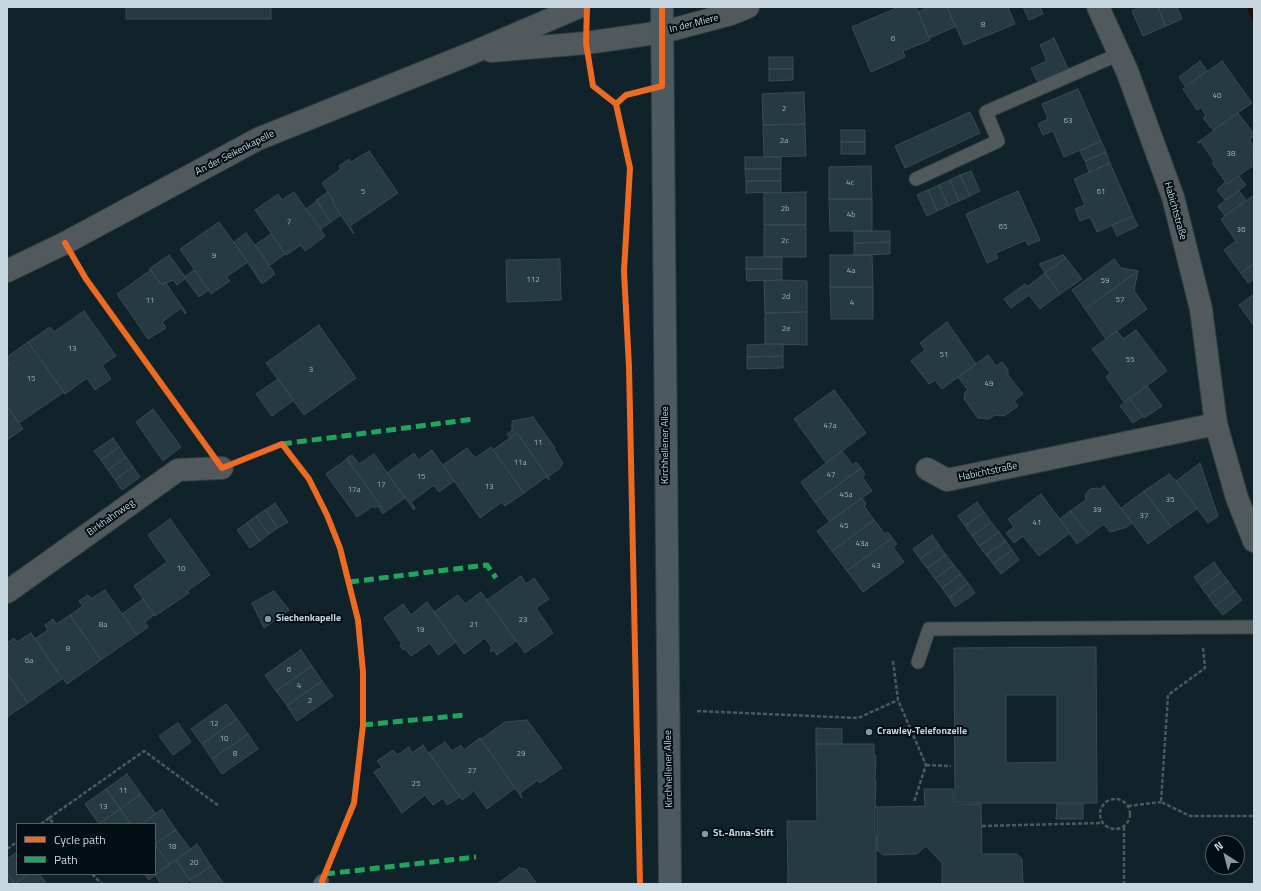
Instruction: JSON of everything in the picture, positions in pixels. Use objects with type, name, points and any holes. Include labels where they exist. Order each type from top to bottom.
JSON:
[{"type":"main road","name":"Kirchhellener Allee","points":[[662,7],[670,884]]},
{"type":"street","name":"An der Seikenkapelle","points":[[7,271],[65,243],[258,139],[472,53],[579,7]]},
{"type":"street","name":"In der Miere","points":[[663,32],[731,14],[748,7]]},
{"type":"street","name":"Habichtstraße","points":[[1098,7],[1119,54],[1173,197],[1201,309],[1216,424],[1237,498],[1254,541]]},
{"type":"street","name":"An der Seikenkapelle","points":[[472,53],[586,43],[663,32]]},
{"type":"street","name":"Habichtstraße","points":[[927,469],[947,480],[1216,424]]},
{"type":"street","name":"Birkhahnweg","points":[[7,592],[178,470],[222,468]]},
{"type":"lane","points":[[916,179],[998,141],[986,112],[1119,54]]},
{"type":"lane","points":[[918,662],[929,629],[1254,627]]},
{"type":"path","points":[[1161,802],[1168,695],[1205,668],[1201,628]]},
{"type":"path","points":[[893,661],[898,700],[926,765],[914,802]]},
{"type":"path","points":[[697,711],[858,718],[898,700]]},
{"type":"path","points":[[42,823],[144,751],[219,806]]},
{"type":"path","points":[[926,765],[951,766]]},
{"type":"path","points":[[1124,827],[1116,830],[1110,829],[1102,823],[1099,814],[1105,802],[1115,798],[1120,799],[1128,806],[1130,816],[1124,827],[1124,884]]},
{"type":"path","points":[[1128,806],[1161,802],[1190,816],[1254,816]]},
{"type":"path","points":[[49,818],[53,823]]},
{"type":"path","points":[[982,826],[1102,823]]},
{"type":"path","points":[[7,849],[16,843]]},
{"type":"path","points":[[93,875],[102,884]]},
{"type":"building","points":[[126,7],[271,7],[271,19],[126,19]]},
{"type":"building","points":[[899,7],[916,7],[930,40],[903,51],[905,57],[871,72],[852,27]]},
{"type":"building","points":[[929,7],[947,7],[955,27],[929,38],[918,12]]},
{"type":"building","points":[[947,7],[1008,7],[1015,24],[964,45]]},
{"type":"building","points":[[1023,7],[1040,7],[1043,14],[1029,20]]},
{"type":"building","points":[[1142,7],[1158,7],[1166,26],[1143,36],[1132,11]]},
{"type":"building","points":[[1158,7],[1177,7],[1182,19],[1166,26]]},
{"type":"building","points":[[1054,38],[1068,69],[1038,82],[1031,68],[1047,61],[1040,45]]},
{"type":"building","points":[[769,57],[793,57],[793,69],[769,69]]},
{"type":"building","points":[[1200,61],[1207,71],[1185,86],[1179,77]]},
{"type":"building","points":[[1222,61],[1252,103],[1213,130],[1203,118],[1206,116],[1201,107],[1197,110],[1183,89]]},
{"type":"building","points":[[769,69],[793,69],[793,80],[769,81]]},
{"type":"building","points":[[1078,89],[1101,141],[1064,157],[1053,131],[1043,135],[1038,124],[1048,119],[1042,104]]},
{"type":"building","points":[[804,92],[805,124],[763,125],[762,94]]},
{"type":"building","points":[[970,112],[980,133],[905,168],[895,146]]},
{"type":"building","points":[[1238,113],[1254,134],[1254,136],[1249,140],[1254,146],[1254,165],[1227,184],[1212,163],[1214,161],[1201,142],[1197,143]]},
{"type":"building","points":[[805,124],[806,156],[764,157],[763,125]]},
{"type":"building","points":[[841,130],[865,130],[865,142],[841,142]]},
{"type":"building","points":[[1101,141],[1106,152],[1085,161],[1080,151]]},
{"type":"building","points":[[841,142],[865,142],[865,154],[841,154]]},
{"type":"building","points":[[369,151],[398,193],[350,226],[354,234],[333,204],[335,203],[322,183],[341,169],[339,166],[349,159],[351,162]]},
{"type":"building","points":[[1106,152],[1110,163],[1089,172],[1085,161]]},
{"type":"building","points":[[745,157],[781,157],[781,169],[745,169]]},
{"type":"building","points":[[1110,163],[1133,216],[1097,232],[1090,217],[1080,221],[1075,209],[1085,205],[1074,179]]},
{"type":"building","points":[[871,166],[872,199],[829,199],[829,167]]},
{"type":"building","points":[[745,169],[781,169],[781,181],[746,181]]},
{"type":"building","points":[[971,171],[980,191],[970,196],[960,175]]},
{"type":"building","points":[[960,175],[970,196],[959,201],[950,180]]},
{"type":"building","points":[[1239,176],[1246,185],[1225,200],[1217,190],[1225,182],[1227,184]]},
{"type":"building","points":[[950,180],[959,201],[948,206],[939,185]]},
{"type":"building","points":[[746,181],[781,181],[781,192],[746,193]]},
{"type":"building","points":[[939,185],[948,206],[937,211],[928,190]]},
{"type":"building","points":[[928,190],[937,211],[927,216],[917,195]]},
{"type":"building","points":[[1018,191],[1040,240],[1028,245],[1026,240],[996,253],[998,258],[987,263],[966,214]]},
{"type":"building","points":[[1239,191],[1246,200],[1225,216],[1218,206]]},
{"type":"building","points":[[294,192],[325,236],[305,251],[301,245],[286,255],[255,210],[278,194],[282,200]]},
{"type":"building","points":[[328,192],[341,215],[331,222],[316,200]]},
{"type":"building","points":[[806,192],[806,225],[764,225],[764,193]]},
{"type":"building","points":[[1254,195],[1254,264],[1241,273],[1224,250],[1236,241],[1221,219]]},
{"type":"building","points":[[829,199],[872,199],[872,231],[830,231]]},
{"type":"building","points":[[317,201],[331,222],[321,229],[306,209]]},
{"type":"building","points":[[1133,216],[1138,226],[1117,236],[1112,225]]},
{"type":"building","points":[[219,222],[248,262],[226,277],[230,281],[211,294],[180,249]]},
{"type":"building","points":[[764,225],[806,225],[806,257],[764,257]]},
{"type":"building","points":[[854,231],[890,231],[890,242],[854,243]]},
{"type":"building","points":[[246,233],[275,274],[262,284],[234,242]]},
{"type":"building","points":[[271,234],[285,254],[270,265],[255,245]]},
{"type":"building","points":[[890,242],[890,254],[854,255],[854,243]]},
{"type":"building","points":[[169,255],[186,278],[177,285],[173,280],[162,285],[149,269]]},
{"type":"building","points":[[830,255],[872,255],[873,287],[830,287]]},
{"type":"building","points":[[1063,255],[1066,258],[1045,273],[1039,264]]},
{"type":"building","points":[[746,257],[782,257],[782,269],[746,269]]},
{"type":"building","points":[[1066,258],[1082,279],[1060,294],[1045,273]]},
{"type":"building","points":[[560,259],[561,300],[507,302],[506,260]]},
{"type":"building","points":[[1114,259],[1121,268],[1138,271],[1085,309],[1072,290]]},
{"type":"building","points":[[1254,264],[1254,279],[1248,283],[1241,273]]},
{"type":"building","points":[[746,269],[782,269],[782,280],[747,281]]},
{"type":"building","points":[[151,270],[162,285],[165,282],[186,312],[185,314],[181,308],[162,322],[166,328],[148,339],[117,294]]},
{"type":"building","points":[[194,270],[209,290],[199,297],[184,277]]},
{"type":"building","points":[[1138,271],[1134,291],[1147,309],[1106,339],[1085,309]]},
{"type":"building","points":[[1045,273],[1060,294],[1040,309],[1029,295],[1011,308],[1004,299],[1025,284],[1027,287]]},
{"type":"building","points":[[764,281],[807,281],[807,312],[765,313]]},
{"type":"building","points":[[830,287],[873,287],[873,319],[831,319]]},
{"type":"building","points":[[1254,294],[1254,326],[1239,305]]},
{"type":"building","points":[[84,311],[116,356],[102,365],[111,379],[95,390],[87,378],[65,394],[28,342],[50,327],[54,332]]},
{"type":"building","points":[[807,312],[807,345],[765,344],[765,313]]},
{"type":"building","points":[[947,322],[976,364],[942,389],[935,380],[929,384],[911,361],[925,350],[920,343]]},
{"type":"building","points":[[319,325],[356,378],[304,415],[266,363]]},
{"type":"building","points":[[1136,330],[1167,371],[1124,402],[1106,377],[1110,373],[1092,349],[1117,331],[1123,339]]},
{"type":"building","points":[[28,342],[64,392],[19,423],[7,406],[7,366],[9,365],[7,357]]},
{"type":"building","points":[[783,344],[783,356],[747,357],[747,345]]},
{"type":"building","points":[[988,355],[996,366],[1002,362],[1008,370],[1008,375],[1023,394],[1014,401],[1018,406],[1004,416],[995,415],[989,419],[978,418],[964,399],[965,392],[968,390],[958,377]]},
{"type":"building","points":[[783,356],[783,368],[747,369],[747,357]]},
{"type":"building","points":[[278,379],[294,400],[272,416],[256,394]]},
{"type":"building","points":[[1147,386],[1162,406],[1144,418],[1130,399]]},
{"type":"building","points":[[834,390],[866,433],[826,463],[794,419]]},
{"type":"building","points":[[1130,399],[1143,416],[1133,423],[1120,406]]},
{"type":"building","points":[[7,406],[23,429],[7,440]]},
{"type":"building","points":[[153,409],[181,447],[163,461],[136,422]]},
{"type":"building","points":[[533,417],[555,448],[554,449],[563,463],[559,469],[548,477],[517,433],[510,438],[507,434],[512,430],[512,421]]},
{"type":"building","points":[[517,433],[550,480],[546,477],[524,493],[493,450]]},
{"type":"building","points":[[113,438],[119,447],[101,460],[94,451]]},
{"type":"building","points":[[119,447],[126,457],[108,470],[101,460]]},
{"type":"building","points":[[491,447],[524,493],[505,506],[502,502],[480,518],[443,465],[467,448],[475,458]]},
{"type":"building","points":[[432,450],[454,481],[439,492],[434,485],[411,502],[415,508],[414,510],[387,473],[414,453],[418,460]]},
{"type":"building","points":[[842,451],[853,465],[856,462],[861,468],[815,502],[801,482]]},
{"type":"building","points":[[374,454],[405,498],[385,512],[347,458],[352,455],[359,464]]},
{"type":"building","points":[[126,457],[133,467],[115,480],[108,470]]},
{"type":"building","points":[[347,459],[385,512],[383,514],[378,506],[375,508],[373,506],[357,517],[326,474]]},
{"type":"building","points":[[1200,463],[1218,516],[1208,523],[1176,481]]},
{"type":"building","points":[[133,467],[140,477],[122,490],[115,480]]},
{"type":"building","points":[[861,468],[865,474],[862,477],[872,491],[829,521],[815,502]]},
{"type":"building","points":[[1169,474],[1197,509],[1171,527],[1144,491]]},
{"type":"building","points":[[1104,486],[1132,523],[1127,527],[1110,532],[1104,524],[1089,535],[1070,511],[1086,500],[1085,495],[1090,489],[1100,489]]},
{"type":"building","points":[[1144,491],[1171,527],[1148,544],[1121,508]]},
{"type":"building","points":[[1041,494],[1070,533],[1039,556],[1023,536],[1014,543],[1006,533],[1014,527],[1008,519]]},
{"type":"building","points":[[862,498],[866,504],[864,506],[874,520],[832,551],[817,531]]},
{"type":"building","points":[[977,502],[984,512],[965,526],[958,516]]},
{"type":"building","points":[[275,503],[288,522],[278,528],[265,510]]},
{"type":"building","points":[[265,510],[278,528],[269,534],[256,516]]},
{"type":"building","points":[[1070,511],[1089,535],[1077,544],[1060,519]]},
{"type":"building","points":[[984,512],[991,522],[972,536],[965,526]]},
{"type":"building","points":[[256,516],[269,534],[260,541],[247,523]]},
{"type":"building","points":[[170,519],[210,575],[187,591],[189,593],[155,616],[134,586],[167,562],[148,535]]},
{"type":"building","points":[[874,520],[885,534],[888,532],[892,538],[847,571],[832,551]]},
{"type":"building","points":[[991,522],[999,532],[979,546],[972,536]]},
{"type":"building","points":[[247,523],[260,541],[250,548],[237,530]]},
{"type":"building","points":[[999,532],[1006,541],[986,555],[979,546]]},
{"type":"building","points":[[932,535],[939,545],[920,559],[913,549]]},
{"type":"building","points":[[892,538],[897,544],[893,547],[904,562],[863,592],[847,571]]},
{"type":"building","points":[[1006,541],[1012,550],[993,564],[986,555]]},
{"type":"building","points":[[939,545],[946,555],[927,568],[920,559]]},
{"type":"building","points":[[1012,550],[1019,560],[1001,574],[993,564]]},
{"type":"building","points":[[946,555],[954,565],[935,579],[927,568]]},
{"type":"building","points":[[1214,562],[1221,572],[1201,587],[1194,577]]},
{"type":"building","points":[[954,565],[961,574],[942,588],[935,579]]},
{"type":"building","points":[[1221,572],[1228,581],[1208,596],[1201,587]]},
{"type":"building","points":[[961,574],[968,583],[949,598],[942,588]]},
{"type":"building","points":[[521,576],[526,584],[534,578],[549,599],[536,608],[553,633],[525,653],[487,600]]},
{"type":"building","points":[[1228,581],[1235,591],[1215,606],[1208,596]]},
{"type":"building","points":[[968,583],[975,593],[955,607],[949,598]]},
{"type":"building","points":[[105,590],[137,635],[101,660],[70,615],[83,606],[79,601],[88,595],[91,599]]},
{"type":"building","name":"Siechenkapelle","points":[[274,591],[289,610],[264,628],[252,603]]},
{"type":"building","points":[[1235,591],[1242,600],[1223,615],[1215,606]]},
{"type":"building","points":[[481,592],[516,641],[497,655],[494,650],[491,652],[490,650],[492,648],[485,638],[464,654],[434,612],[458,595],[465,604]]},
{"type":"building","points":[[143,599],[154,615],[145,622],[148,627],[137,635],[122,614]]},
{"type":"building","points":[[427,602],[456,642],[438,655],[430,643],[411,656],[405,649],[403,650],[400,645],[402,644],[384,618],[403,604],[411,615]]},
{"type":"building","points":[[70,615],[101,660],[67,684],[35,639],[48,630],[45,625],[53,619],[56,624]]},
{"type":"building","points":[[31,633],[62,679],[28,703],[7,673],[7,650],[9,648],[7,643],[14,638],[17,642]]},
{"type":"building","points":[[1096,647],[1097,803],[955,803],[954,648]],"holes":[[[1006,695],[1057,695],[1057,762],[1006,763]]]},
{"type":"building","points":[[301,650],[312,666],[276,691],[265,675]]},
{"type":"building","points":[[312,666],[322,681],[287,705],[276,691]]},
{"type":"building","points":[[7,673],[28,703],[7,717]]},
{"type":"building","points":[[322,681],[333,696],[297,721],[287,706]]},
{"type":"building","points":[[226,704],[237,719],[202,744],[191,729]]},
{"type":"building","points":[[237,719],[248,734],[212,759],[202,744]]},
{"type":"building","points":[[527,720],[562,768],[540,783],[538,780],[520,793],[522,798],[481,739],[505,722]]},
{"type":"building","points":[[178,723],[191,742],[173,755],[159,736]]},
{"type":"building","points":[[816,728],[842,729],[842,744],[816,744]]},
{"type":"building","points":[[248,734],[258,749],[222,774],[212,759]]},
{"type":"building","points":[[480,738],[515,788],[487,809],[474,791],[462,800],[429,753],[445,742],[452,751],[461,745],[464,750]]},
{"type":"building","points":[[816,744],[874,744],[874,756],[876,756],[875,806],[877,806],[875,808],[875,836],[877,836],[876,884],[788,884],[787,821],[817,821]]},
{"type":"building","points":[[423,745],[460,797],[447,805],[443,798],[433,805],[425,795],[402,813],[374,772],[382,767],[377,761],[393,750],[397,755],[409,747],[412,753]]},
{"type":"building","points":[[127,774],[141,794],[120,809],[106,789]]},
{"type":"building","points":[[106,789],[120,809],[98,823],[85,804]]},
{"type":"building","points":[[924,789],[953,789],[954,805],[981,804],[982,854],[1017,854],[1022,859],[1023,884],[942,884],[942,863],[926,846],[917,854],[883,855],[877,850],[877,807],[925,806]]},
{"type":"building","points":[[141,794],[156,814],[143,823],[130,823],[120,809]]},
{"type":"building","points":[[1057,804],[1083,804],[1083,819],[1056,819]]},
{"type":"building","points":[[120,809],[130,823],[100,823]]},
{"type":"building","points":[[162,809],[176,830],[156,843],[156,823],[143,823]]},
{"type":"building","points":[[176,830],[191,850],[169,864],[156,843]]},
{"type":"building","points":[[197,844],[211,866],[190,880],[176,860]]},
{"type":"building","points":[[156,846],[169,864],[156,874]]},
{"type":"building","points":[[16,853],[16,875],[28,875],[15,884],[7,873],[7,859]]},
{"type":"building","points":[[176,860],[190,880],[185,884],[161,884],[155,875]]},
{"type":"building","points":[[211,866],[224,884],[192,884],[190,880]]},
{"type":"building","points":[[519,868],[526,869],[537,884],[497,884]]},
{"type":"building","points":[[7,873],[15,884],[7,884]]},
{"type":"building","points":[[28,875],[40,875],[47,884],[15,884]]},
{"type":"building","points":[[145,875],[155,875],[149,880]]},
{"type":"waterway","points":[[1251,7],[1254,15]]},
{"type":"marked path","points":[[282,444],[474,419]]},
{"type":"marked path","points":[[349,582],[487,565],[496,578]]},
{"type":"marked path","points":[[363,725],[465,715]]},
{"type":"marked path","points":[[325,874],[476,857]]},
{"type":"cycle path","points":[[587,7],[586,43],[593,86],[616,104],[630,168],[624,271],[629,367],[640,884]]},
{"type":"cycle path","points":[[616,104],[626,95],[662,86],[662,7]]},
{"type":"cycle path","points":[[65,243],[86,279],[222,468],[282,444],[309,479],[327,515],[340,548],[358,620],[363,672],[363,725],[354,803],[322,881]]},
{"type":"place","name":"Siechenkapelle","points":[[268,619]]},
{"type":"place","name":"Crawley-Telefonzelle","points":[[869,732]]},
{"type":"place","name":"St.-Anna-Stift","points":[[705,834]]}]
